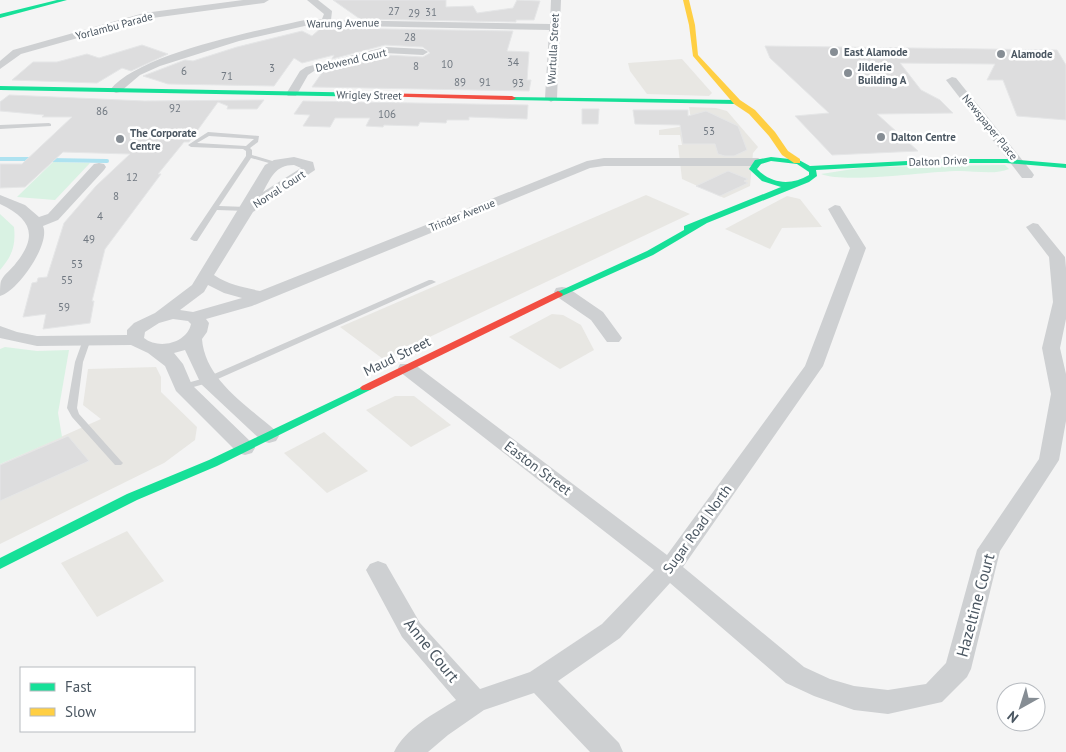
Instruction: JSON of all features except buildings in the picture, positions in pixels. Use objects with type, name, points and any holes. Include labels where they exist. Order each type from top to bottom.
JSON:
[{"type":"main road","points":[[686,0],[692,25],[695,55],[737,102],[752,112],[780,143],[785,153],[810,168],[813,176],[810,180]]},
{"type":"main road","points":[[0,16],[56,1]]},
{"type":"main road","name":"Wrigley Street","points":[[0,88],[737,102]]},
{"type":"main road","points":[[737,102],[738,108],[772,151],[773,155],[761,169]]},
{"type":"main road","name":"Dalton Drive","points":[[810,168],[835,169],[863,164],[962,159],[1017,161],[1066,166]]},
{"type":"main road","points":[[761,169],[797,161]]},
{"type":"main road","points":[[761,169],[795,184]]},
{"type":"main road","name":"Maud Street","points":[[739,205],[761,169]]},
{"type":"main road","name":"Dalton Drive","points":[[939,173],[968,173]]},
{"type":"main road","points":[[1007,174],[1047,176]]},
{"type":"main road","points":[[810,180],[829,179]]},
{"type":"main road","name":"Maud Street","points":[[0,564],[132,497],[245,448],[594,276],[656,251],[687,234],[703,222],[739,205],[810,180]]},
{"type":"main road","name":"Maud Street","points":[[0,572],[138,506],[213,463]]},
{"type":"street","name":"Yorlambu Parade","points":[[0,66],[17,52],[144,16],[264,0]]},
{"type":"street","points":[[312,0],[329,13],[326,21]]},
{"type":"street","name":"Wurtulla Street","points":[[551,98],[556,0]]},
{"type":"street","name":"Warung Avenue","points":[[116,90],[136,73],[165,61],[242,37],[300,24],[326,21],[554,26]]},
{"type":"street","name":"Debwend Court","points":[[292,94],[304,73],[310,70],[385,50],[423,52]]},
{"type":"street","name":"Newspaper Place","points":[[952,80],[1027,175]]},
{"type":"street","name":"Norval Court","points":[[195,325],[202,282],[270,168],[276,163],[290,161],[302,162],[308,165],[308,170],[247,209]]},
{"type":"street","name":"Trinder Avenue","points":[[154,350],[175,347],[195,325],[254,299],[587,165],[604,162],[685,164],[761,169]]},
{"type":"street","points":[[34,224],[53,217],[99,166]]},
{"type":"street","points":[[0,199],[14,204],[29,216],[38,235],[36,247],[23,268],[0,291]]},
{"type":"street","name":"Sugar Road North","points":[[408,752],[438,726],[475,702],[538,680],[611,631],[670,568],[814,366],[858,248],[835,208]]},
{"type":"street","name":"Hazeltine Court","points":[[670,568],[795,675],[823,688],[854,698],[888,702],[933,694],[958,669],[989,550],[1049,460],[1061,394],[1052,348],[1061,302],[1057,258],[1033,227]]},
{"type":"street","points":[[202,282],[254,299]]},
{"type":"street","name":"Norval Court","points":[[162,315],[202,282]]},
{"type":"street","points":[[562,292],[597,316],[613,338]]},
{"type":"street","points":[[0,331],[12,337],[36,341],[87,339],[138,332],[162,315],[184,314],[195,325],[194,354],[208,380],[269,436]]},
{"type":"street","points":[[138,332],[139,345],[165,355],[174,364],[183,387],[245,448]]},
{"type":"street","name":"Easton Street","points":[[407,368],[670,568]]},
{"type":"street","name":"Anne Court","points":[[378,570],[411,630],[475,702]]},
{"type":"street","points":[[538,680],[610,752]]},
{"type":"lane","points":[[0,127],[49,125]]},
{"type":"lane","points":[[194,240],[249,156],[250,151],[246,148],[191,145],[199,138],[208,134],[256,137],[256,141],[246,148]]},
{"type":"lane","points":[[249,156],[276,163]]},
{"type":"lane","points":[[214,208],[247,209]]},
{"type":"lane","points":[[183,387],[208,380],[432,282]]},
{"type":"lane","points":[[87,339],[78,362],[72,408],[75,415],[118,463]]},
{"type":"shaded area","points":[[682,59],[712,93],[709,96],[647,94],[630,71],[628,63]]},
{"type":"shaded area","points":[[689,107],[716,108],[727,111],[758,147],[753,153],[750,186],[724,198],[682,179],[678,145],[682,145],[680,135],[659,135],[659,130],[692,125]]},
{"type":"shaded area","points":[[646,195],[690,214],[383,359],[340,327]]},
{"type":"shaded area","points":[[787,196],[800,199],[822,227],[782,228],[770,249],[725,229]]},
{"type":"shaded area","points":[[552,314],[563,315],[581,325],[594,350],[560,369],[509,337]]},
{"type":"shaded area","points":[[156,367],[161,377],[161,392],[197,427],[195,440],[164,463],[0,544],[0,464],[101,419],[83,405],[88,369]]},
{"type":"shaded area","points":[[395,396],[414,396],[451,425],[411,447],[366,410]]},
{"type":"shaded area","points":[[324,432],[368,471],[327,493],[284,453]]},
{"type":"shaded area","points":[[127,531],[164,581],[97,617],[61,563]]},
{"type":"green space","points":[[53,162],[90,163],[55,200],[17,197]]},
{"type":"green space","points":[[1005,165],[1009,169],[992,172],[960,171],[849,178],[821,174],[866,167]]},
{"type":"green space","points":[[0,214],[14,227],[14,245],[8,260],[0,270]]},
{"type":"green space","points":[[5,347],[37,351],[69,350],[58,413],[62,437],[0,464],[0,349]]},
{"type":"waterway","points":[[0,159],[34,159]]},
{"type":"waterway","points":[[50,160],[107,161]]},
{"type":"traffic: fast","points":[[0,16],[64,0]]},
{"type":"traffic: fast","points":[[0,88],[377,95]]},
{"type":"traffic: fast","points":[[512,98],[737,102]]},
{"type":"traffic: fast","points":[[771,159],[799,162],[813,171],[813,176],[790,185],[765,180],[753,169],[758,162],[771,159]]},
{"type":"traffic: fast","points":[[810,168],[946,161],[1006,161],[1066,166]]},
{"type":"traffic: fast","points":[[687,228],[795,184]]},
{"type":"traffic: fast","points":[[558,294],[650,253],[703,222]]},
{"type":"traffic: fast","points":[[0,564],[132,497],[213,463],[366,388]]},
{"type":"traffic: slow","points":[[686,0],[692,25],[695,55],[737,102],[752,112],[772,134],[785,153],[797,161]]},
{"type":"traffic: jam","points":[[377,95],[512,98]]},
{"type":"traffic: jam","points":[[366,388],[558,294]]},
{"type":"place","name":"East Alamode","points":[[834,52]]},
{"type":"place","name":"Alamode","points":[[1001,54]]},
{"type":"place","name":"Jilderie Building A","points":[[848,73]]},
{"type":"place","name":"Dalton Centre","points":[[881,137]]},
{"type":"place","name":"The Corporate Centre","points":[[120,139]]}]
